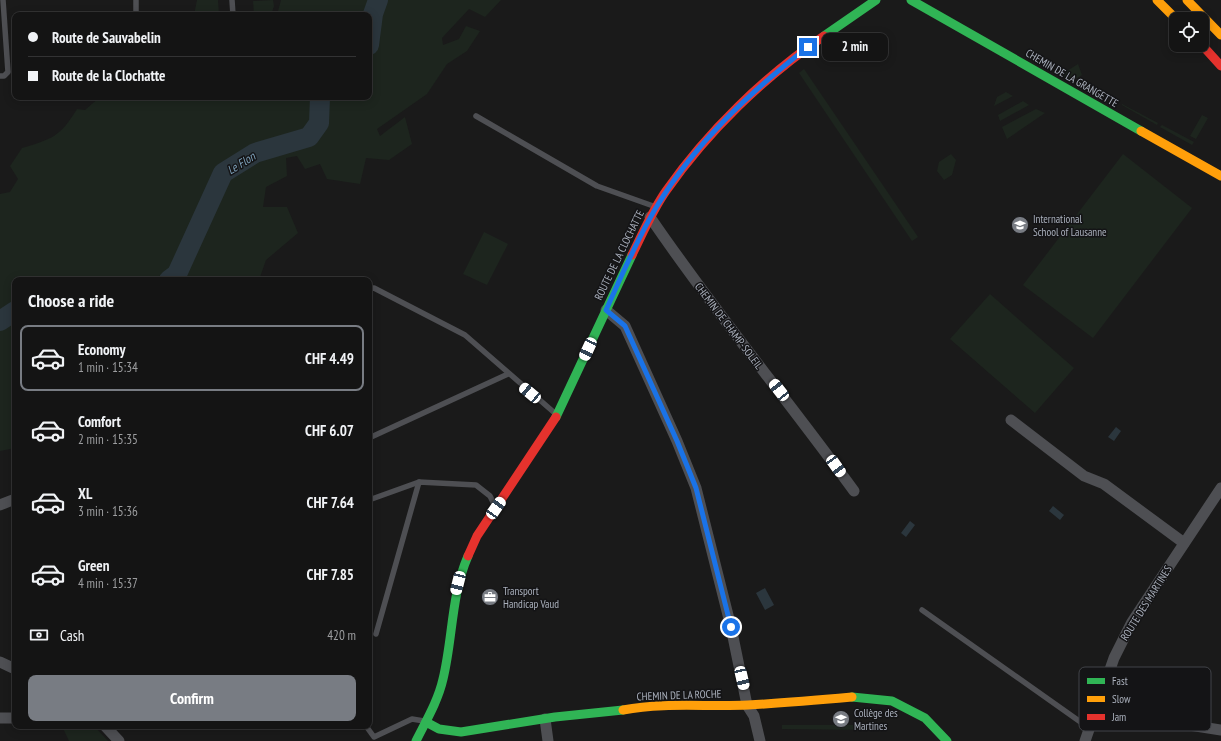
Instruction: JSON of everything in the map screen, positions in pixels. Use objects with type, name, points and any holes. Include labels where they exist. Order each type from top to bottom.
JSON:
[{"type":"main road","name":"ROUTE DE LA CLOCHATTE","points":[[416,741],[436,701],[443,679],[454,600],[461,572],[477,536],[557,416],[656,207],[691,158],[734,111],[756,90],[808,47],[876,0]]},
{"type":"main road","name":"CHEMIN DE LA GRANGETTE","points":[[911,0],[924,3],[1221,176]]},
{"type":"main road","points":[[1157,0],[1169,12]]},
{"type":"main road","points":[[1187,0],[1221,35]]},
{"type":"main road","points":[[1208,52],[1221,66]]},
{"type":"main road","name":"CHEMIN DE LA ROCHE","points":[[426,722],[440,729],[461,732],[637,707],[697,704],[747,705],[853,698],[892,701],[925,718],[947,741]]},
{"type":"street","name":"CHEMIN DE CHAMP-SOLEIL","points":[[650,217],[702,291],[798,414],[854,491]]},
{"type":"street","points":[[606,310],[625,326],[677,441],[696,488],[731,627],[747,705],[754,716],[760,741]]},
{"type":"street","points":[[1011,420],[1084,476],[1104,484],[1184,543]]},
{"type":"street","name":"ROUTE DES MARTINES","points":[[1111,667],[1132,622],[1221,488]]},
{"type":"street","points":[[0,505],[12,500]]},
{"type":"street","points":[[0,662],[12,668]]},
{"type":"street","points":[[0,718],[12,718]]},
{"type":"street","points":[[545,719],[548,741]]},
{"type":"street","points":[[1211,728],[1221,730]]},
{"type":"street","points":[[108,729],[119,741]]},
{"type":"street","name":"ROUTE DES MARTINES","points":[[1085,741],[1088,731]]},
{"type":"lane","points":[[0,76],[4,76],[8,72],[3,0]]},
{"type":"lane","points":[[136,0],[136,12]]},
{"type":"lane","points":[[232,0],[233,12]]},
{"type":"lane","points":[[476,116],[597,186],[656,207]]},
{"type":"lane","points":[[372,289],[374,288],[465,335],[557,416]]},
{"type":"lane","points":[[372,437],[508,374]]},
{"type":"lane","points":[[372,499],[419,482],[476,485],[490,496],[496,508]]},
{"type":"lane","points":[[376,634],[419,482]]},
{"type":"lane","points":[[922,610],[1079,721]]},
{"type":"lane","points":[[368,729],[374,737],[412,719],[426,722]]},
{"type":"shaded area","points":[[197,0],[218,0],[219,12],[195,12]]},
{"type":"shaded area","points":[[273,0],[274,6],[272,12],[254,12],[253,1]]},
{"type":"shaded area","points":[[281,0],[501,0],[485,17],[469,9],[442,38],[443,45],[459,39],[466,26],[480,31],[467,51],[447,64],[427,94],[377,129],[380,136],[405,117],[412,144],[389,160],[366,158],[360,184],[327,179],[320,164],[305,169],[297,156],[286,158],[287,176],[266,187],[263,207],[287,207],[298,233],[266,260],[260,277],[12,277],[12,449],[0,451],[0,194],[10,192],[18,179],[10,166],[22,148],[54,136],[65,126],[77,109],[85,110],[97,100],[372,100],[372,12],[278,12]]},
{"type":"shaded area","points":[[1078,64],[1082,75],[1070,82],[1059,76]]},
{"type":"shaded area","points":[[804,69],[918,237],[912,241],[799,73]]},
{"type":"shaded area","points":[[1084,81],[1096,90],[1090,93],[1076,85]]},
{"type":"shaded area","points":[[1006,92],[1013,96],[994,106],[997,97]]},
{"type":"shaded area","points":[[1023,101],[1029,105],[1000,121],[998,115]]},
{"type":"shaded area","points":[[1122,105],[1158,123],[1157,125]]},
{"type":"shaded area","points":[[1036,109],[1045,113],[1007,139],[1002,127]]},
{"type":"shaded area","points":[[1202,115],[1208,118],[1196,139],[1190,136]]},
{"type":"shaded area","points":[[1162,125],[1194,142],[1192,145],[1160,127]]},
{"type":"shaded area","points":[[951,154],[956,160],[952,175],[944,180],[937,171],[939,162]]},
{"type":"shaded area","points":[[1123,154],[1192,208],[1093,338],[1023,285]]},
{"type":"shaded area","points":[[484,232],[508,244],[487,285],[463,274]]},
{"type":"shaded area","points":[[990,294],[1074,368],[1035,413],[950,339]]},
{"type":"shaded area","points":[[1116,427],[1121,431],[1114,441],[1108,437]]},
{"type":"shaded area","points":[[1053,506],[1064,515],[1060,520],[1049,511]]},
{"type":"shaded area","points":[[910,521],[915,525],[906,537],[901,533]]},
{"type":"shaded area","points":[[765,588],[774,605],[765,610],[756,593]]},
{"type":"shaded area","points":[[782,725],[872,725],[872,730],[782,729]]},
{"type":"shaded area","points":[[63,729],[97,729],[108,741],[69,741]]},
{"type":"waterway","name":"Le Flon","points":[[372,22],[378,0]]},
{"type":"waterway","name":"Le Flon","points":[[173,277],[177,274],[223,173],[255,153],[309,137],[319,123],[320,100]]},
{"type":"waterway","name":"Le Flon","points":[[0,321],[12,313]]},
{"type":"traffic: fast","points":[[824,36],[876,0]]},
{"type":"traffic: fast","points":[[911,0],[1141,131]]},
{"type":"traffic: fast","points":[[556,417],[632,255]]},
{"type":"traffic: fast","points":[[416,741],[441,687],[458,586],[468,556]]},
{"type":"traffic: fast","points":[[852,697],[892,701],[925,718],[947,741]]},
{"type":"traffic: fast","points":[[426,722],[439,729],[461,732],[555,717],[623,710]]},
{"type":"traffic: slow","points":[[1157,0],[1169,12]]},
{"type":"traffic: slow","points":[[1187,0],[1221,35]]},
{"type":"traffic: slow","points":[[1141,131],[1221,176]]},
{"type":"traffic: slow","points":[[623,710],[670,705],[748,705],[852,697]]},
{"type":"traffic: jam","points":[[632,255],[656,206],[682,169],[700,147],[738,106],[759,87],[824,36]]},
{"type":"traffic: jam","points":[[1208,52],[1221,66]]},
{"type":"traffic: jam","points":[[468,556],[477,536],[556,417]]},
{"type":"place","name":"International School of Lausanne","points":[[1020,225]]},
{"type":"place","name":"Transport Handicap Vaud","points":[[490,597]]},
{"type":"place","name":"Collège des Martines","points":[[841,719]]},
{"type":"route","points":[[731,627],[696,488],[677,441],[625,326],[606,310],[650,217],[666,191],[691,158],[734,111],[756,90],[808,47]]}]
